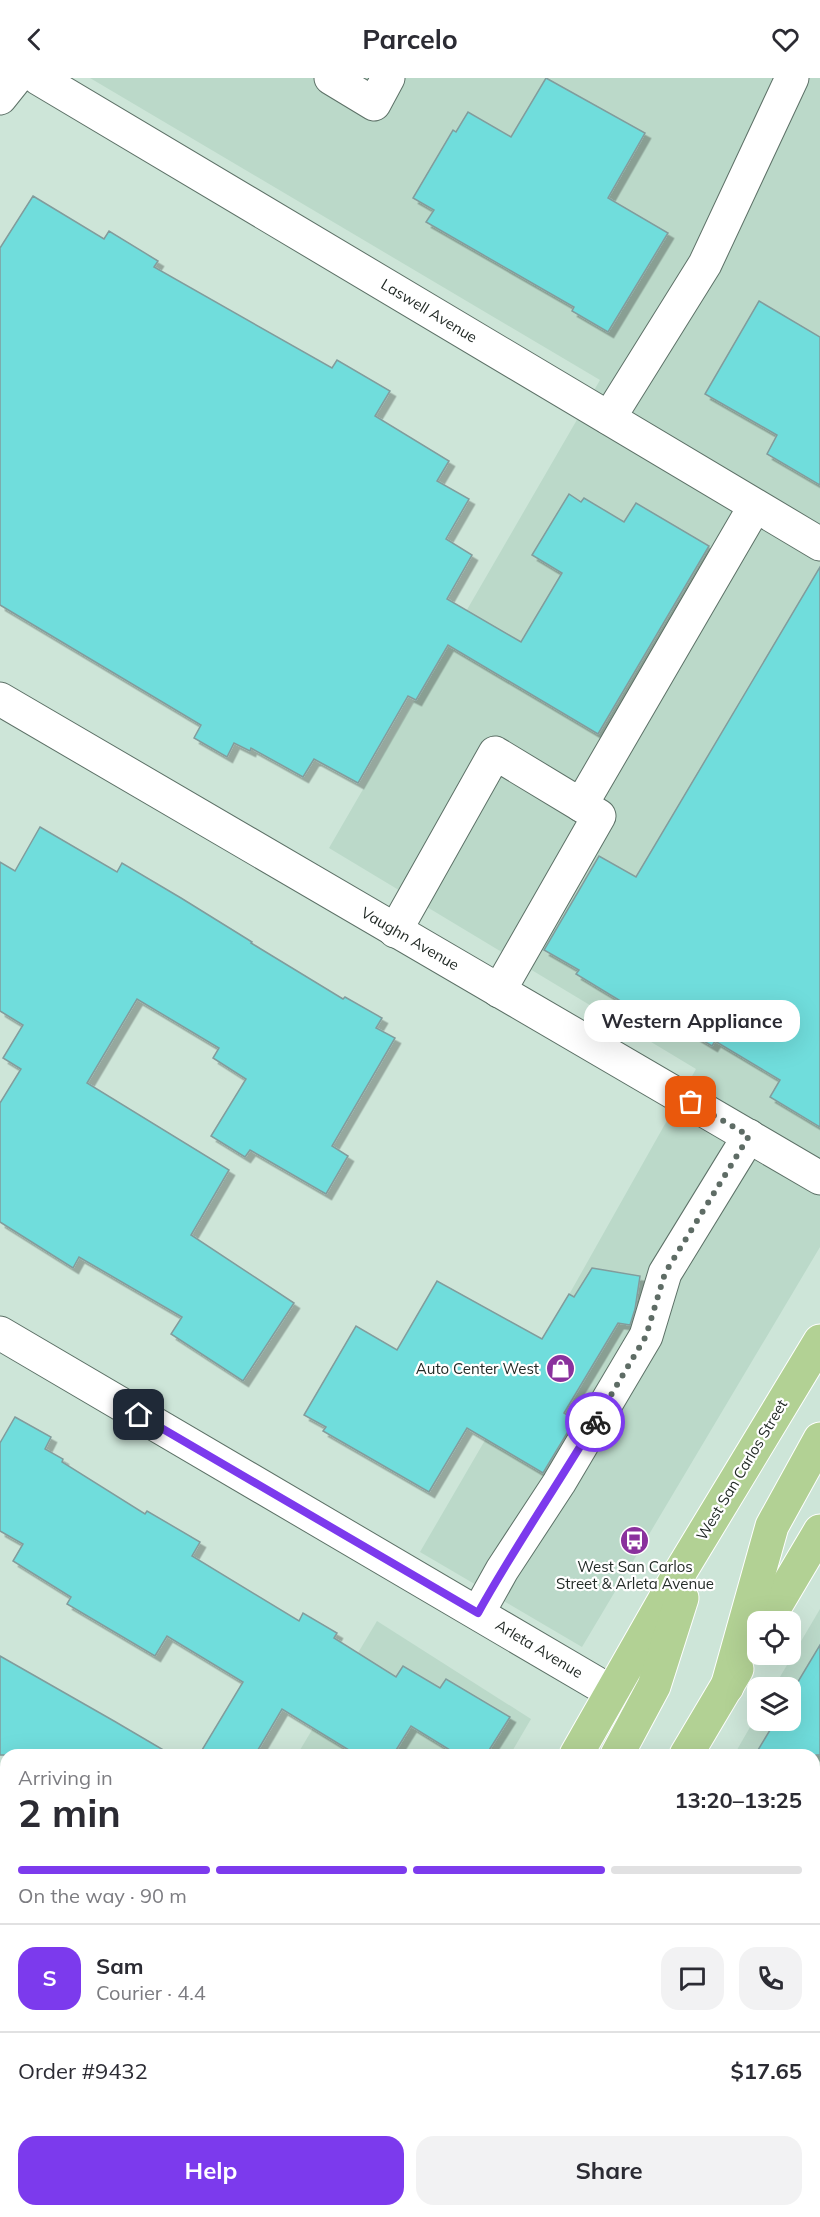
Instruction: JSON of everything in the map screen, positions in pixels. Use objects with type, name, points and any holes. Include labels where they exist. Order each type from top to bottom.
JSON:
[{"type":"main road","name":"West San Carlos Street","points":[[580,1749],[702,1536],[820,1341]]},
{"type":"main road","points":[[727,1687],[772,1526],[820,1439]]},
{"type":"main road","points":[[773,1611],[820,1531]]},
{"type":"main road","points":[[620,1749],[654,1686],[702,1536]]},
{"type":"main road","points":[[690,1749],[747,1653]]},
{"type":"street","points":[[0,98],[15,78]]},
{"type":"street","name":"Laswell Avenue","points":[[38,78],[820,544]]},
{"type":"street","points":[[331,78],[374,104],[388,78]]},
{"type":"street","points":[[609,418],[705,264],[792,78]]},
{"type":"street","points":[[581,805],[755,506]]},
{"type":"street","name":"Vaughn Avenue","points":[[0,699],[820,1179]]},
{"type":"street","points":[[395,931],[495,753],[599,816],[499,991]]},
{"type":"street","points":[[478,1613],[502,1570],[559,1483],[646,1336],[665,1273],[749,1136]]},
{"type":"street","name":"Arleta Avenue","points":[[0,1333],[613,1693]]},
{"type":"shaded area","points":[[90,78],[820,78],[820,1247],[582,1647],[420,1552],[548,1332],[696,1069],[329,848],[600,380]]},
{"type":"shaded area","points":[[820,1609],[820,1749],[737,1749],[748,1731],[801,1731],[801,1677],[780,1677],[787,1665],[801,1665],[801,1641]]},
{"type":"shaded area","points":[[377,1621],[531,1719],[514,1749],[301,1749]]},
{"type":"building","points":[[546,78],[645,133],[608,198],[668,233],[608,332],[572,311],[574,307],[426,222],[434,210],[413,198],[453,130],[456,132],[468,112],[511,137]]},
{"type":"building","points":[[33,196],[104,239],[109,231],[158,261],[154,267],[332,368],[337,360],[390,391],[375,416],[449,461],[437,481],[469,499],[446,539],[472,555],[447,599],[521,642],[562,573],[532,555],[569,494],[581,502],[584,498],[624,522],[636,503],[709,546],[598,734],[448,645],[416,700],[408,696],[358,783],[314,759],[303,777],[251,748],[250,751],[234,743],[227,757],[194,738],[201,725],[0,605],[0,248]]},
{"type":"building","points":[[759,301],[820,337],[820,485],[767,454],[777,435],[705,394]]},
{"type":"building","points":[[820,567],[820,1127],[770,1097],[780,1080],[715,1041],[712,1046],[669,1020],[665,1028],[576,974],[579,970],[544,950],[599,856],[636,877]]},
{"type":"building","points":[[40,827],[117,872],[122,863],[181,898],[343,999],[345,997],[382,1018],[376,1028],[395,1038],[332,1146],[348,1156],[326,1194],[250,1150],[245,1157],[211,1136],[246,1079],[213,1058],[219,1048],[137,999],[87,1083],[229,1170],[191,1235],[294,1303],[243,1381],[171,1334],[182,1317],[79,1257],[73,1268],[0,1222],[0,1103],[21,1069],[3,1058],[23,1025],[0,1011],[0,862],[15,871]]},
{"type":"building","points":[[592,1268],[640,1276],[635,1309],[630,1325],[618,1323],[564,1413],[575,1420],[543,1473],[467,1428],[429,1492],[323,1431],[326,1427],[304,1415],[356,1326],[397,1350],[437,1281],[542,1339],[569,1294],[574,1297]]},
{"type":"building","points":[[15,1417],[51,1437],[45,1449],[63,1459],[62,1462],[145,1514],[147,1511],[200,1542],[192,1556],[299,1621],[303,1613],[337,1633],[334,1638],[396,1677],[403,1666],[440,1688],[446,1679],[510,1717],[490,1749],[448,1749],[411,1726],[397,1749],[347,1749],[282,1709],[259,1749],[203,1749],[243,1682],[167,1636],[155,1656],[67,1604],[71,1597],[13,1561],[23,1544],[0,1531],[0,1443]]},
{"type":"building","points":[[820,1645],[820,1749],[759,1749],[769,1731],[801,1731],[801,1677]]},
{"type":"building","points":[[0,1656],[162,1749],[0,1749]]},
{"type":"way so far","points":[[595,1422],[646,1336],[665,1273],[749,1136],[691,1102]]},
{"type":"place","name":"Western Appliance","points":[[691,1102]]},
{"type":"place","name":"Auto Center West","points":[[560,1369]]},
{"type":"place","name":"West San Carlos Street & Arleta Avenue","points":[[635,1540]]},
{"type":"route","points":[[139,1415],[478,1613],[502,1570],[559,1483],[595,1422]]}]
